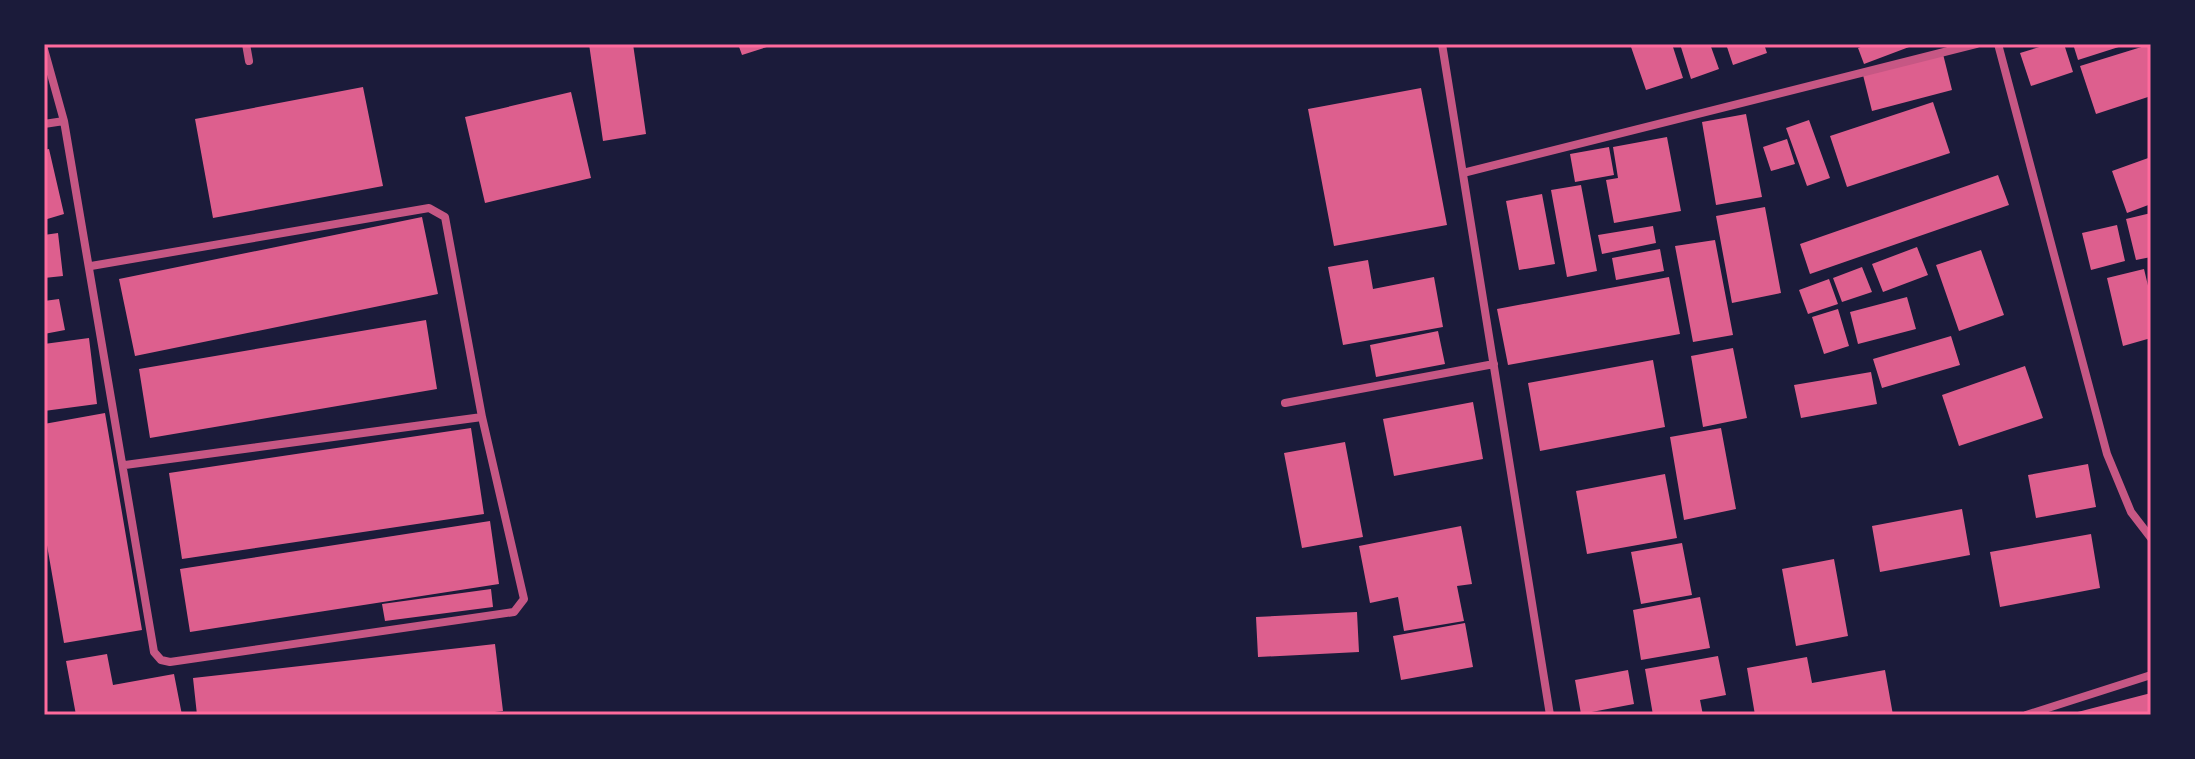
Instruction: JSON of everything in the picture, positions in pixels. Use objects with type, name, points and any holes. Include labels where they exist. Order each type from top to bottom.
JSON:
[{"type":"street","points":[[246,44],[249,61]]},
{"type":"street","points":[[1442,44],[1550,715]]},
{"type":"street","points":[[1463,173],[1976,44]]},
{"type":"street","points":[[1998,44],[2107,454],[2131,512],[2151,538]]},
{"type":"street","points":[[44,49],[64,121],[91,266],[154,652],[161,660],[170,662],[514,612],[524,599],[482,417],[445,217],[438,211],[429,208],[91,266]]},
{"type":"street","points":[[44,124],[64,121]]},
{"type":"street","points":[[1285,403],[1494,364]]},
{"type":"street","points":[[125,465],[482,417]]},
{"type":"street","points":[[2026,715],[2151,675]]},
{"type":"building","points":[[589,44],[633,44],[646,134],[603,141]]},
{"type":"building","points":[[738,44],[773,44],[773,45],[742,55]]},
{"type":"building","points":[[1630,44],[1672,44],[1683,78],[1646,90]]},
{"type":"building","points":[[1680,44],[1710,44],[1719,69],[1691,79]]},
{"type":"building","points":[[1726,44],[1764,44],[1767,53],[1733,65]]},
{"type":"building","points":[[1868,44],[1917,44],[1864,64],[1858,48]]},
{"type":"building","points":[[2049,44],[2064,44],[2073,72],[2031,86],[2020,53]]},
{"type":"building","points":[[2073,44],[2125,44],[2125,45],[2078,60]]},
{"type":"building","points":[[2151,44],[2151,96],[2096,114],[2080,66]]},
{"type":"building","points":[[1943,54],[1952,90],[1872,111],[1863,75]]},
{"type":"building","points":[[363,87],[383,186],[213,218],[195,119]]},
{"type":"building","points":[[1421,88],[1447,225],[1334,246],[1308,109]]},
{"type":"building","points":[[571,92],[591,178],[485,203],[465,117]]},
{"type":"building","points":[[1933,102],[1950,153],[1847,187],[1830,136]]},
{"type":"building","points":[[1746,114],[1762,197],[1716,205],[1702,122]]},
{"type":"building","points":[[1809,120],[1830,178],[1807,186],[1786,128]]},
{"type":"building","points":[[1667,137],[1681,211],[1614,223],[1606,180],[1618,178],[1613,147]]},
{"type":"building","points":[[1787,139],[1795,164],[1771,171],[1763,147]]},
{"type":"building","points":[[1609,147],[1614,175],[1575,182],[1570,154]]},
{"type":"building","points":[[49,149],[64,214],[44,220],[44,150]]},
{"type":"building","points":[[2151,157],[2151,204],[2127,213],[2112,171]]},
{"type":"building","points":[[1998,175],[2009,205],[1810,274],[1800,244]]},
{"type":"building","points":[[1581,185],[1597,271],[1567,277],[1551,190]]},
{"type":"building","points":[[1542,194],[1555,264],[1519,270],[1506,201]]},
{"type":"building","points":[[1765,207],[1781,293],[1732,303],[1716,216]]},
{"type":"building","points":[[2151,213],[2151,257],[2136,260],[2126,219]]},
{"type":"building","points":[[422,217],[438,294],[135,356],[119,279]]},
{"type":"building","points":[[2117,225],[2125,261],[2091,270],[2082,233]]},
{"type":"building","points":[[1653,226],[1656,243],[1602,254],[1598,235]]},
{"type":"building","points":[[58,233],[63,276],[44,278],[44,235]]},
{"type":"building","points":[[1715,240],[1733,335],[1693,342],[1675,246]]},
{"type":"building","points":[[1917,247],[1928,275],[1883,292],[1872,264]]},
{"type":"building","points":[[1660,249],[1664,271],[1616,280],[1612,258]]},
{"type":"building","points":[[1981,250],[2004,315],[1959,331],[1936,265]]},
{"type":"building","points":[[1368,260],[1373,289],[1434,277],[1443,327],[1343,345],[1328,267]]},
{"type":"building","points":[[1862,267],[1872,292],[1842,302],[1833,278]]},
{"type":"building","points":[[2144,269],[2151,298],[2151,338],[2123,346],[2107,278]]},
{"type":"building","points":[[1669,277],[1680,334],[1508,365],[1497,309]]},
{"type":"building","points":[[1829,279],[1838,304],[1808,314],[1799,290]]},
{"type":"building","points":[[1907,297],[1916,329],[1858,344],[1850,312]]},
{"type":"building","points":[[59,299],[65,330],[44,334],[44,301]]},
{"type":"building","points":[[1838,309],[1849,346],[1824,354],[1812,317]]},
{"type":"building","points":[[426,320],[437,389],[150,438],[139,369]]},
{"type":"building","points":[[1438,331],[1445,364],[1376,377],[1370,345]]},
{"type":"building","points":[[1951,336],[1960,365],[1882,388],[1873,359]]},
{"type":"building","points":[[89,338],[97,404],[44,411],[44,344]]},
{"type":"building","points":[[1733,348],[1747,418],[1703,427],[1691,356]]},
{"type":"building","points":[[1653,360],[1665,427],[1540,451],[1528,383]]},
{"type":"building","points":[[2025,366],[2043,418],[1959,446],[1942,395]]},
{"type":"building","points":[[1871,372],[1877,404],[1801,418],[1794,385]]},
{"type":"building","points":[[1473,402],[1483,459],[1394,476],[1383,419]]},
{"type":"building","points":[[105,413],[142,630],[64,643],[44,528],[44,424]]},
{"type":"building","points":[[471,428],[484,514],[182,559],[169,473]]},
{"type":"building","points":[[1721,428],[1736,509],[1684,520],[1670,437]]},
{"type":"building","points":[[1345,442],[1363,537],[1302,548],[1284,453]]},
{"type":"building","points":[[2088,464],[2096,507],[2036,518],[2028,475]]},
{"type":"building","points":[[1665,474],[1677,538],[1587,554],[1576,491]]},
{"type":"building","points":[[1962,509],[1970,555],[1880,572],[1872,526]]},
{"type":"building","points":[[490,521],[499,584],[190,632],[180,569]]},
{"type":"building","points":[[1461,526],[1472,584],[1457,586],[1464,621],[1404,631],[1398,597],[1370,603],[1359,546]]},
{"type":"building","points":[[2091,534],[2100,588],[2000,607],[1990,552]]},
{"type":"building","points":[[1682,543],[1692,595],[1641,604],[1631,552]]},
{"type":"building","points":[[1834,559],[1848,636],[1796,646],[1782,569]]},
{"type":"building","points":[[491,589],[493,607],[385,621],[382,604]]},
{"type":"building","points":[[1700,597],[1710,648],[1641,660],[1633,610]]},
{"type":"building","points":[[1357,612],[1359,652],[1258,657],[1256,617]]},
{"type":"building","points":[[1465,623],[1473,667],[1401,680],[1393,636]]},
{"type":"building","points":[[495,644],[503,711],[470,715],[197,715],[193,678]]},
{"type":"building","points":[[107,654],[113,685],[174,674],[182,715],[76,715],[66,661]]},
{"type":"building","points":[[1718,656],[1726,695],[1700,700],[1703,715],[1653,715],[1645,669]]},
{"type":"building","points":[[1807,657],[1812,683],[1885,670],[1893,715],[1755,715],[1747,668]]},
{"type":"building","points":[[1628,670],[1634,704],[1581,714],[1575,680]]},
{"type":"building","points":[[2151,693],[2151,715],[2070,715],[2070,714]]}]
